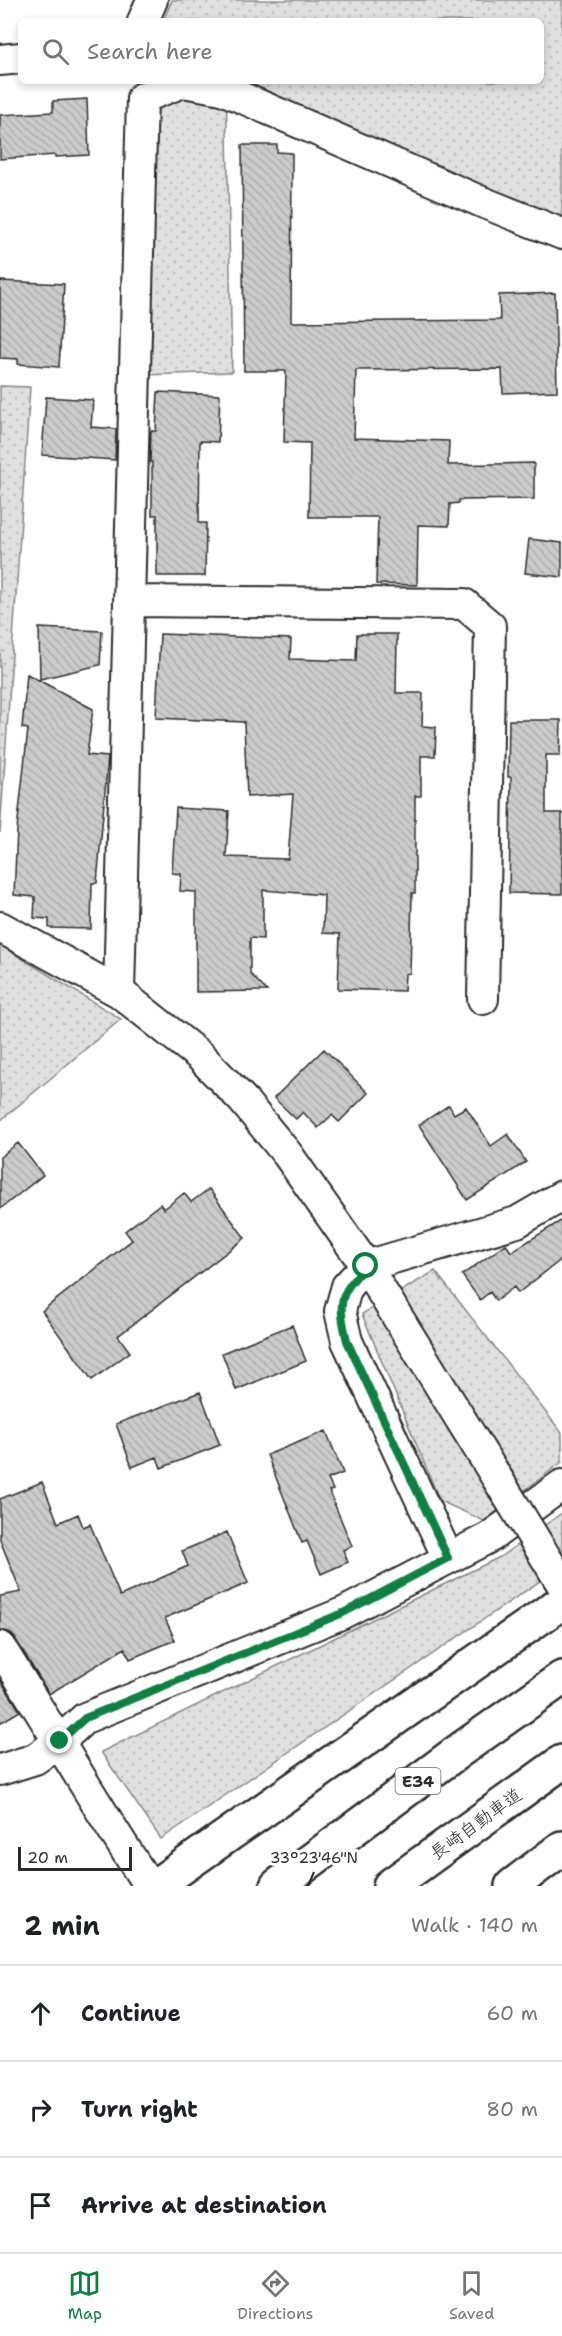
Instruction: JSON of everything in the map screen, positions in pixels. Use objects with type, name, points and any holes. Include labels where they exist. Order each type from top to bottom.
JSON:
[{"type":"highway","points":[[155,1886],[562,1602]]},
{"type":"highway","name":"E34","points":[[277,1886],[459,1750],[562,1678]]},
{"type":"highway","name":"長崎自動車道","points":[[390,1886],[562,1762]]},
{"type":"highway","points":[[512,1886],[562,1848]]},
{"type":"street","points":[[144,18],[152,0]]},
{"type":"street","points":[[0,60],[18,58]]},
{"type":"street","points":[[119,992],[139,89],[170,84]]},
{"type":"street","points":[[194,84],[222,89],[482,202],[562,234]]},
{"type":"street","points":[[129,602],[464,604],[490,626],[483,999]]},
{"type":"street","points":[[0,927],[119,992],[201,1056],[242,1099],[288,1155],[366,1266],[562,1584]]},
{"type":"street","points":[[448,1558],[347,1341],[340,1311],[347,1286],[366,1266],[516,1222],[562,1196]]},
{"type":"street","points":[[0,1770],[34,1759],[60,1741],[85,1718],[343,1613],[490,1537],[562,1485]]},
{"type":"street","points":[[0,1647],[148,1886]]},
{"type":"shaded area","points":[[172,0],[562,0],[562,218],[228,84],[544,84],[544,18],[164,18]]},
{"type":"shaded area","points":[[158,84],[226,84],[232,372],[144,375]]},
{"type":"shaded area","points":[[0,386],[30,387],[0,833]]},
{"type":"shaded area","points":[[0,945],[121,1019],[0,1121]]},
{"type":"shaded area","points":[[435,1271],[562,1433],[562,1462],[484,1521],[440,1501],[362,1314]]},
{"type":"shaded area","points":[[562,1513],[562,1566],[161,1839],[101,1752],[500,1557]]},
{"type":"building","points":[[87,99],[89,155],[0,159],[0,115],[53,112],[53,101]]},
{"type":"building","points":[[242,145],[277,145],[277,152],[292,153],[291,322],[500,320],[499,295],[555,293],[557,391],[503,393],[502,369],[356,370],[354,438],[449,441],[448,465],[534,463],[534,499],[459,500],[459,503],[450,504],[449,526],[418,525],[417,585],[376,584],[378,517],[309,517],[310,443],[284,442],[286,371],[244,371]]},
{"type":"building","points":[[0,281],[64,284],[59,367],[18,364],[18,359],[0,358]]},
{"type":"building","points":[[158,392],[220,395],[218,442],[200,441],[199,523],[206,523],[205,576],[157,576],[157,515],[152,515],[152,462],[150,462],[151,431],[156,431]]},
{"type":"building","points":[[46,397],[93,400],[91,427],[116,429],[115,460],[42,455]]},
{"type":"building","points":[[529,539],[562,543],[562,577],[525,573]]},
{"type":"building","points":[[39,628],[102,631],[100,665],[40,679]]},
{"type":"building","points":[[160,634],[291,639],[290,659],[356,661],[357,634],[397,634],[396,693],[423,693],[422,726],[436,727],[435,756],[421,756],[421,796],[415,796],[415,893],[412,893],[410,973],[405,974],[404,991],[338,989],[340,934],[323,933],[324,895],[263,890],[263,939],[250,938],[250,974],[267,991],[196,992],[196,892],[180,891],[181,874],[172,873],[176,808],[229,811],[226,857],[288,859],[293,794],[247,797],[244,722],[156,718]]},
{"type":"building","points":[[27,674],[93,709],[87,755],[108,757],[97,883],[92,883],[91,929],[49,928],[49,919],[34,918],[35,897],[14,895],[17,830],[28,729],[22,728]]},
{"type":"building","points":[[509,720],[561,720],[560,755],[546,755],[546,813],[562,813],[562,894],[509,893],[511,777],[508,777]]},
{"type":"building","points":[[324,1049],[368,1093],[339,1122],[332,1115],[318,1128],[303,1112],[296,1119],[274,1098]]},
{"type":"building","points":[[449,1105],[454,1114],[466,1107],[491,1146],[508,1134],[526,1162],[467,1200],[419,1125]]},
{"type":"building","points":[[18,1143],[43,1175],[0,1209],[0,1157]]},
{"type":"building","points":[[209,1189],[245,1238],[118,1336],[130,1352],[92,1380],[42,1311],[132,1240],[125,1231],[160,1204],[164,1209],[184,1193],[191,1202]]},
{"type":"building","points":[[562,1220],[562,1259],[518,1293],[514,1287],[496,1301],[490,1292],[480,1300],[462,1275],[506,1244],[511,1252]]},
{"type":"building","points":[[292,1325],[306,1361],[236,1390],[222,1353]]},
{"type":"building","points":[[200,1392],[220,1445],[161,1468],[157,1457],[132,1467],[116,1424]]},
{"type":"building","points":[[326,1431],[343,1473],[328,1479],[333,1490],[329,1491],[352,1546],[343,1550],[348,1562],[321,1574],[307,1541],[302,1543],[267,1455]]},
{"type":"building","points":[[42,1482],[58,1523],[78,1514],[83,1527],[90,1524],[120,1596],[188,1566],[182,1551],[227,1532],[248,1583],[165,1618],[175,1640],[130,1659],[125,1648],[49,1694],[15,1638],[9,1632],[0,1630],[0,1596],[21,1592],[0,1540],[0,1499]]},
{"type":"building","points":[[0,1679],[20,1711],[0,1723]]},
{"type":"route","points":[[60,1741],[85,1718],[343,1613],[448,1558],[347,1341],[340,1311],[347,1286],[366,1266]]}]
